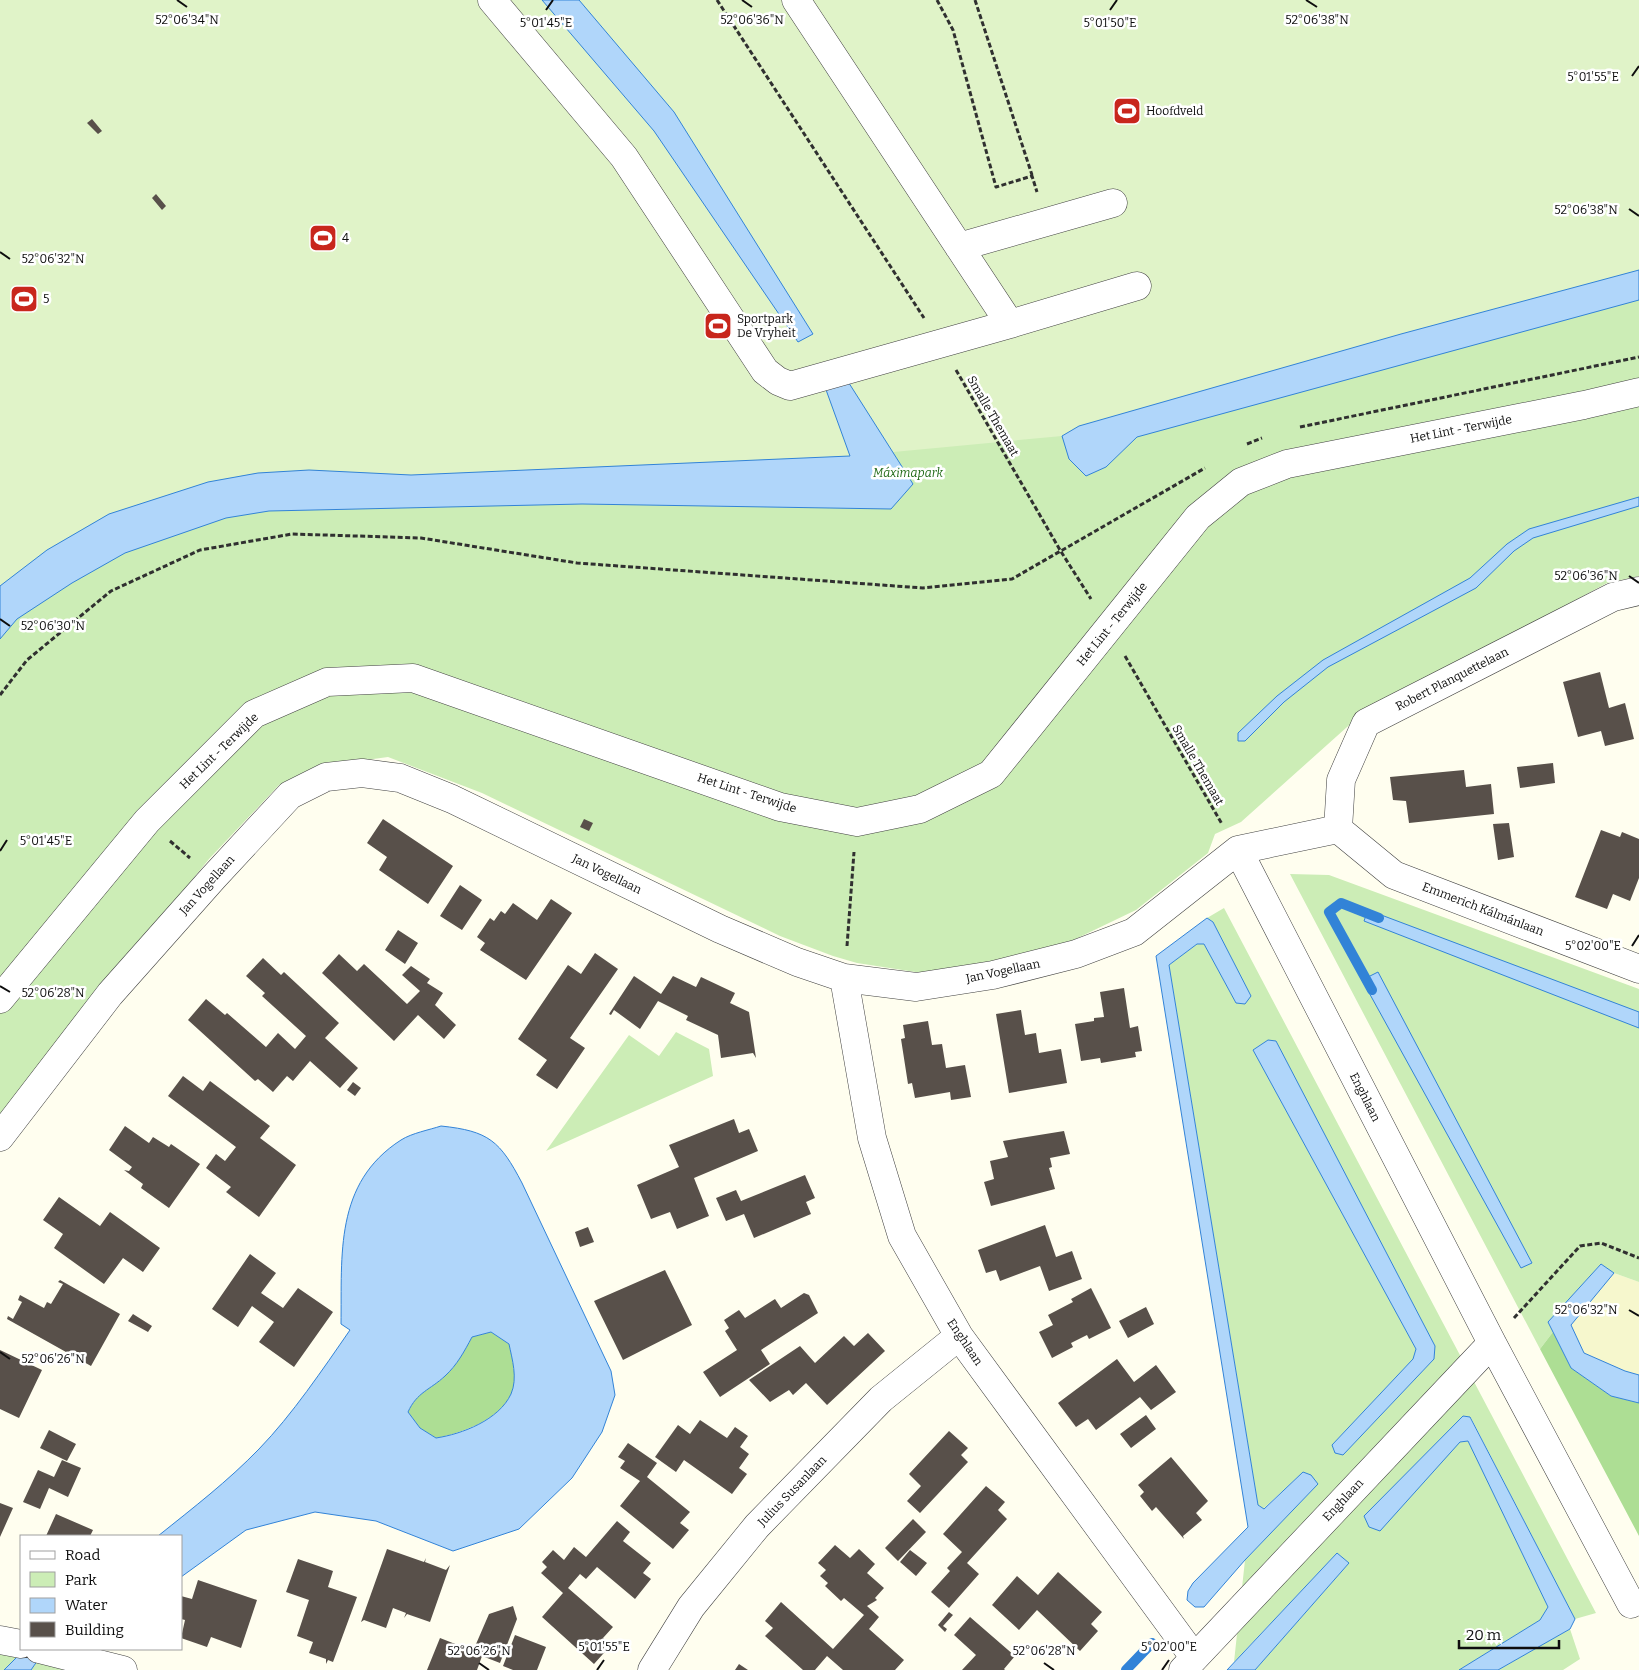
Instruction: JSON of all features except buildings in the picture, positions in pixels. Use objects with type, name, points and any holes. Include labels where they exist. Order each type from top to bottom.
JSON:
[{"type":"street","points":[[492,0],[624,157],[765,371],[778,381],[790,386],[1137,286]]},
{"type":"street","points":[[796,0],[1010,324]]},
{"type":"street","points":[[959,247],[1113,203]]},
{"type":"street","name":"Het Lint - Terwijde","points":[[0,999],[147,821],[254,714],[328,682],[413,678],[780,806],[857,822],[920,809],[991,774],[1198,517],[1242,482],[1288,464],[1584,405],[1639,392]]},
{"type":"street","name":"Robert Planquettelaan","points":[[1338,830],[1341,780],[1366,723],[1613,597],[1639,591]]},
{"type":"street","name":"Jan Vogellaan","points":[[0,1137],[110,994],[213,878],[290,795],[326,777],[362,773],[400,778],[452,799],[720,929],[797,962],[844,978],[916,987],[993,975],[1076,954],[1134,932],[1238,850],[1338,830]]},
{"type":"street","name":"Emmerich Kálmánlaan","points":[[1338,830],[1394,875],[1639,969]]},
{"type":"street","name":"Enghlaan","points":[[1238,850],[1492,1343],[1631,1604]]},
{"type":"street","name":"Enghlaan","points":[[844,978],[872,1138],[902,1236],[959,1336],[1188,1664],[1492,1343]]},
{"type":"street","name":"Julius Susanlaan","points":[[652,1670],[690,1607],[757,1526],[881,1399],[959,1336]]},
{"type":"street","points":[[42,1650],[123,1670]]},
{"type":"path","name":"Smalle Themaat","points":[[717,0],[941,344],[1060,550],[1108,627],[1238,850]]},
{"type":"path","points":[[936,0],[953,30],[996,186],[1032,176]]},
{"type":"path","points":[[975,0],[1045,222]]},
{"type":"path","points":[[1291,430],[1639,357]]},
{"type":"path","points":[[1245,445],[1263,438]]},
{"type":"path","points":[[0,695],[27,660],[111,591],[200,550],[292,534],[421,538],[577,563],[923,588],[1012,579],[1212,465]]},
{"type":"path","points":[[147,821],[213,878]]},
{"type":"path","points":[[844,978],[857,822]]},
{"type":"path","points":[[1492,1343],[1580,1246],[1601,1243],[1639,1258]]},
{"type":"green space","name":"Máximapark","points":[[0,0],[1639,0],[1639,576],[1607,583],[1356,719],[1241,822],[1215,834],[1208,853],[1136,910],[1063,945],[973,969],[922,973],[857,963],[833,956],[780,936],[482,793],[388,757],[322,766],[279,785],[209,859],[0,1116]]},
{"type":"green space","name":"Sportpark De Vryheit","points":[[0,0],[1639,0],[1639,270],[1079,426],[1062,436],[851,456],[411,475],[309,470],[258,473],[208,482],[109,514],[47,550],[0,586]]},
{"type":"green space","points":[[1290,874],[1329,875],[1639,989],[1639,1282],[1614,1273],[1601,1264],[1548,1322],[1553,1332],[1540,1349]]},
{"type":"green space","points":[[1224,908],[1596,1613],[1575,1619],[1471,1418],[1464,1416],[1460,1442],[1468,1441],[1548,1607],[1540,1620],[1459,1670],[1255,1670],[1349,1563],[1337,1553],[1234,1662],[1245,1560],[1318,1484],[1303,1472],[1263,1509],[1258,1505],[1169,965],[1197,944],[1204,944],[1236,1003],[1251,996],[1213,922],[1207,918]],"holes":[[[1268,1040],[1276,1042],[1435,1346],[1434,1359],[1343,1455],[1332,1445],[1413,1359],[1416,1349],[1253,1050]]]},
{"type":"green space","points":[[676,1032],[709,1049],[713,1076],[546,1151],[629,1035],[659,1056]]},
{"type":"green space","points":[[1614,1273],[1639,1282],[1639,1375],[1584,1353],[1571,1325]]},
{"type":"green space","points":[[491,1332],[509,1344],[514,1375],[511,1394],[498,1411],[479,1424],[457,1433],[436,1438],[420,1428],[408,1412],[420,1395],[445,1376],[453,1367],[472,1337]]},
{"type":"green space","points":[[1553,1332],[1571,1368],[1611,1396],[1639,1403],[1639,1536],[1540,1349]]},
{"type":"green space","points":[[1570,1629],[1580,1659],[1563,1670],[1498,1670]]},
{"type":"green space","points":[[0,1644],[25,1650],[4,1670],[0,1670]]},
{"type":"green space","points":[[42,1654],[102,1670],[31,1670]]},
{"type":"water","points":[[542,0],[579,0],[674,112],[813,334],[798,342],[654,131]]},
{"type":"water","points":[[1639,270],[1639,300],[1137,437],[1106,467],[1086,476],[1069,459],[1062,436],[1079,426],[1401,334]]},
{"type":"water","points":[[847,380],[913,484],[891,509],[582,504],[269,511],[226,518],[125,553],[72,583],[17,619],[0,639],[0,586],[47,550],[109,514],[208,482],[258,473],[309,470],[411,475],[850,456],[825,387]]},
{"type":"water","points":[[1639,497],[1639,506],[1533,538],[1514,551],[1476,588],[1328,667],[1284,702],[1245,741],[1238,741],[1238,733],[1277,696],[1323,660],[1470,578],[1507,544],[1529,529]]},
{"type":"water","points":[[1368,910],[1639,1012],[1639,1028],[1364,921]]},
{"type":"water","points":[[1207,918],[1213,922],[1251,996],[1245,1004],[1236,1003],[1204,944],[1197,944],[1169,965],[1258,1505],[1264,1509],[1303,1472],[1311,1475],[1318,1484],[1245,1560],[1204,1607],[1195,1607],[1187,1600],[1188,1591],[1193,1583],[1248,1527],[1156,956]]},
{"type":"water","points":[[1378,972],[1532,1263],[1521,1268],[1362,980]]},
{"type":"water","points":[[1268,1040],[1276,1041],[1435,1346],[1434,1359],[1343,1455],[1335,1453],[1332,1445],[1413,1359],[1416,1349],[1253,1050]]},
{"type":"water","points":[[441,1126],[471,1131],[491,1141],[507,1157],[522,1183],[611,1371],[615,1395],[602,1432],[572,1478],[519,1529],[453,1551],[376,1521],[315,1512],[246,1530],[182,1576],[182,1535],[159,1535],[223,1483],[259,1449],[295,1407],[350,1330],[341,1324],[341,1272],[346,1222],[353,1199],[364,1177],[379,1157],[401,1140]],"holes":[[[491,1332],[509,1344],[514,1369],[513,1388],[505,1403],[489,1418],[468,1429],[436,1438],[420,1428],[408,1412],[415,1400],[449,1372],[460,1358],[472,1337]]]},
{"type":"water","points":[[1601,1264],[1614,1273],[1571,1325],[1584,1353],[1639,1375],[1639,1403],[1611,1396],[1571,1368],[1548,1322]]},
{"type":"water","points":[[1463,1416],[1470,1417],[1575,1619],[1570,1629],[1498,1670],[1459,1670],[1540,1620],[1548,1607],[1468,1441],[1460,1442],[1380,1531],[1369,1527],[1364,1516]]},
{"type":"water","points":[[1337,1553],[1349,1563],[1255,1670],[1227,1670]]},
{"type":"water","points":[[24,1650],[42,1654],[31,1670],[4,1670]]},
{"type":"waterway","points":[[1372,990],[1329,912],[1341,903],[1379,918]]},
{"type":"waterway","points":[[1126,1670],[1152,1643]]},
{"type":"place","name":"Hoofdveld","points":[[1127,111]]},
{"type":"place","name":"4","points":[[323,238]]},
{"type":"place","name":"5","points":[[24,299]]},
{"type":"place","name":"Sportpark De Vryheit","points":[[718,326]]}]
